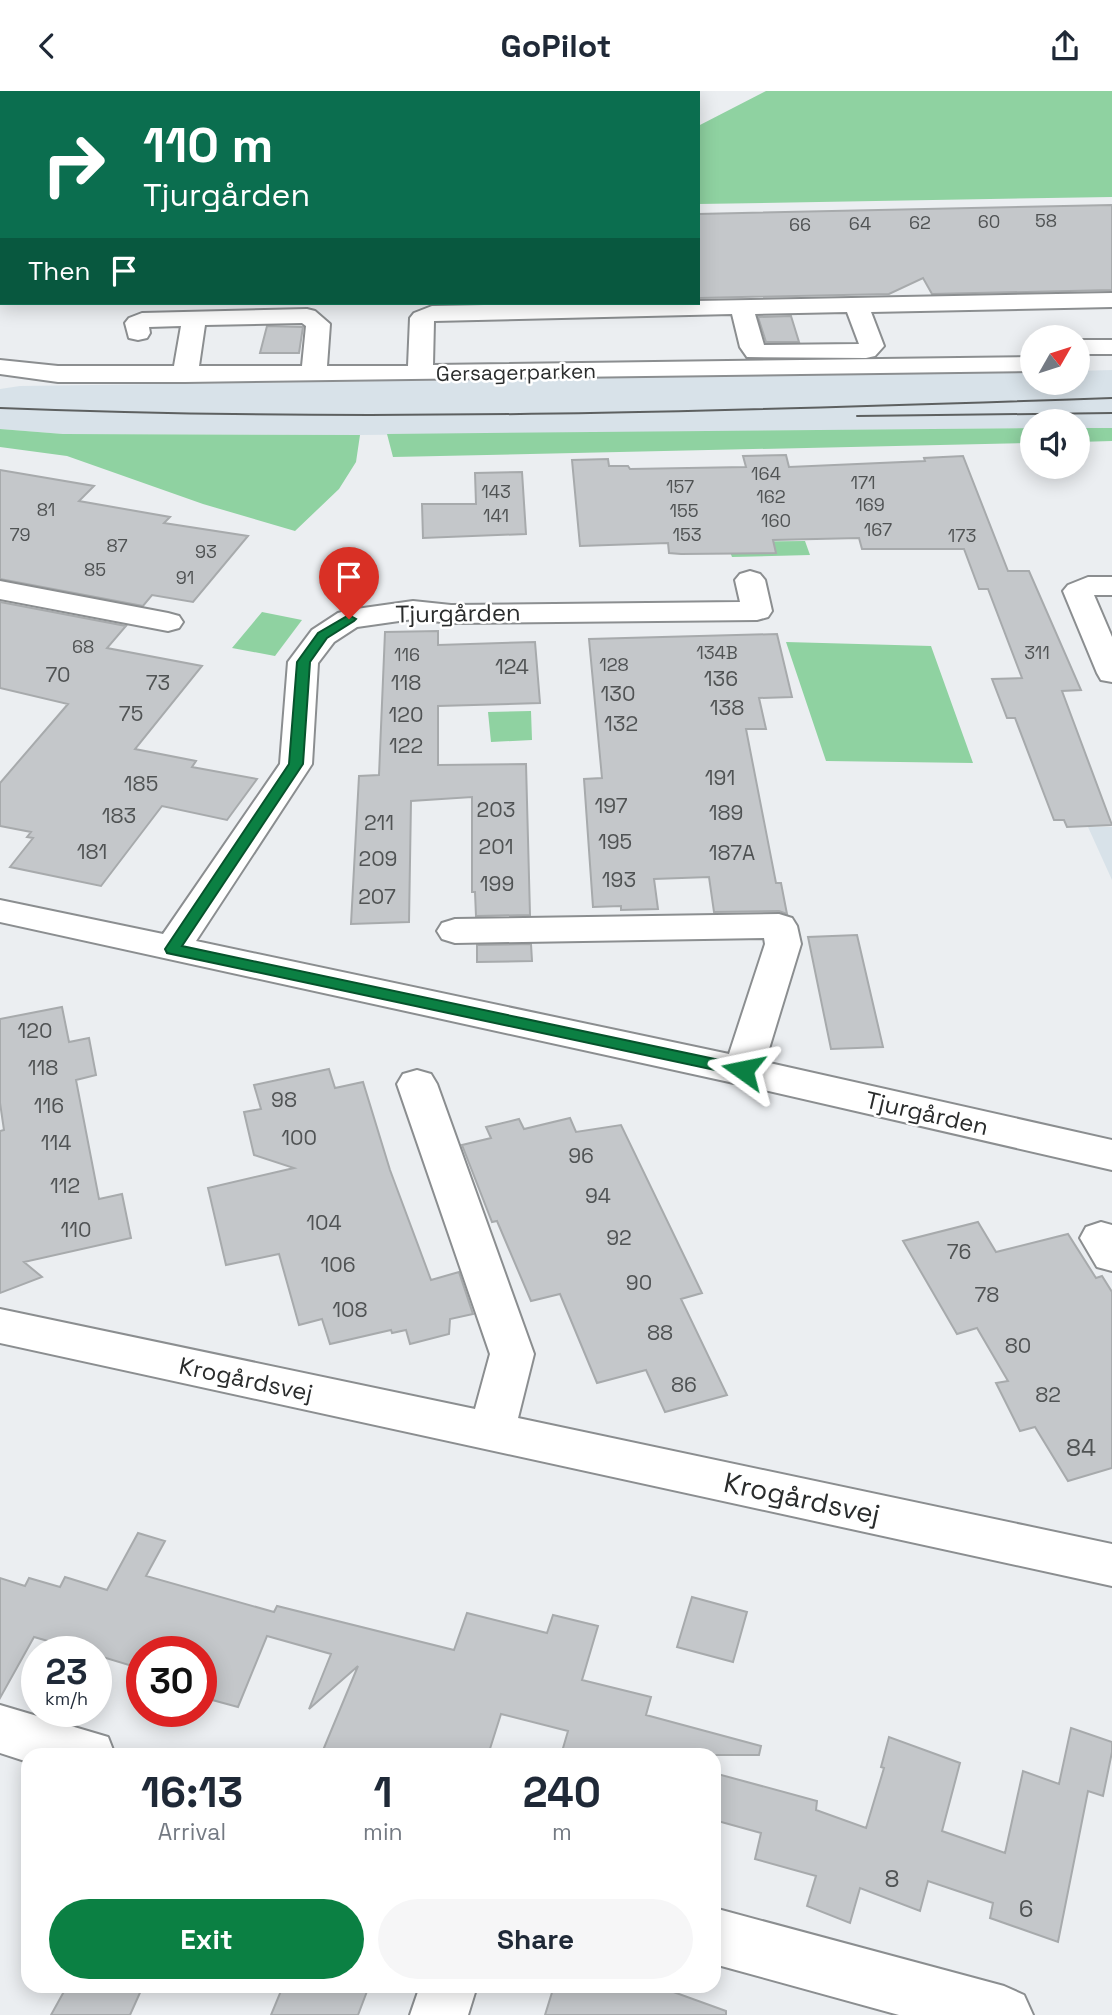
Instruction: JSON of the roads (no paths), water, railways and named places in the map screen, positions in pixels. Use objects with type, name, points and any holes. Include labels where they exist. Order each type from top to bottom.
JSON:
[{"type":"street","points":[[652,309],[659,341],[655,352],[643,355],[420,366],[422,318],[432,313],[1112,300]]},
{"type":"street","points":[[916,304],[933,345],[1020,348]]},
{"type":"street","points":[[742,308],[752,347],[756,352],[866,351],[872,346],[856,305]]},
{"type":"street","points":[[697,308],[706,349]]},
{"type":"street","points":[[138,334],[137,323],[142,320],[307,316],[318,324],[314,373]]},
{"type":"street","points":[[185,374],[194,318]]},
{"type":"street","name":"Gersagerparken","points":[[0,367],[58,374],[314,373],[706,349],[933,345],[1020,362]]},
{"type":"street","points":[[1090,347],[1112,347]]},
{"type":"street","points":[[1090,364],[1112,363]]},
{"type":"street","name":"Tjurgården","points":[[172,949],[296,764],[303,662],[323,636],[349,619],[413,610],[451,614],[525,598],[669,600],[757,611],[750,580]]},
{"type":"street","points":[[446,583],[451,614]]},
{"type":"street","points":[[1112,586],[1088,586],[1078,591],[1112,673]]},
{"type":"street","points":[[0,590],[168,622]]},
{"type":"street","name":"Tjurgården","points":[[0,912],[743,1070],[1112,1155]]},
{"type":"street","points":[[455,931],[779,926],[783,944],[743,1070]]},
{"type":"street","points":[[417,1084],[512,1354],[492,1431]]},
{"type":"street","name":"Krogårdsvej","points":[[0,1326],[1112,1565]]},
{"type":"street","points":[[0,1729],[65,1748]]},
{"type":"street","points":[[721,1938],[1004,2015]]},
{"type":"street","points":[[439,2015],[447,1993]]},
{"type":"tram line","points":[[0,408],[278,415],[417,415],[695,411],[1112,398]]},
{"type":"tram line","points":[[857,416],[1112,413]]}]
